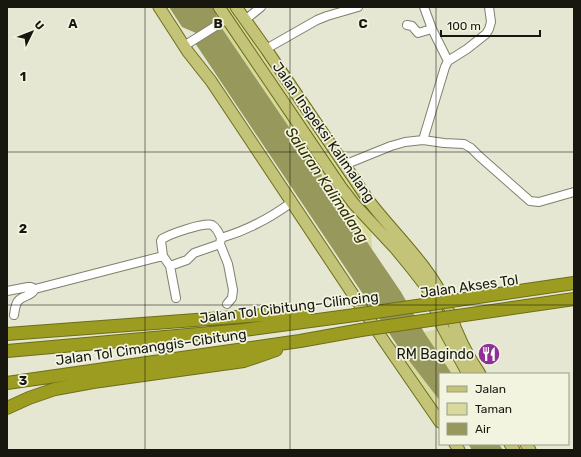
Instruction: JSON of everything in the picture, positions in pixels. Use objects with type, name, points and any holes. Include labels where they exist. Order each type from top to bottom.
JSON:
[{"type":"highway","name":"Jalan Tol Cibitung–Cilincing","points":[[7,351],[244,330],[574,283]]},
{"type":"highway","points":[[7,408],[28,398],[55,389],[100,381],[244,361],[300,341],[361,330],[574,299]]},
{"type":"highway","points":[[7,334],[264,315],[350,316]]},
{"type":"highway","points":[[7,330],[74,330]]},
{"type":"highway","name":"Jalan Tol Cimanggis–Cibitung","points":[[7,382],[300,341]]},
{"type":"main road","points":[[159,7],[184,46],[211,81],[292,202],[374,320],[439,420]]},
{"type":"main road","name":"Jalan Inspeksi Kalimalang","points":[[219,7],[225,20],[354,204],[375,219],[425,267],[440,290],[460,339],[479,373]]},
{"type":"main road","name":"Jalan Inspeksi Kalimalang","points":[[236,7],[369,201],[375,219],[395,248],[427,288],[431,311],[446,334],[467,373]]},
{"type":"main road","name":"Jalan Akses Tol","points":[[448,309],[574,286]]},
{"type":"main road","name":"Jalan Akses Tol","points":[[374,320],[431,311],[574,295]]},
{"type":"street","points":[[245,20],[261,7]]},
{"type":"street","points":[[266,49],[317,20],[358,7]]},
{"type":"street","points":[[424,7],[432,29],[448,61]]},
{"type":"street","points":[[423,140],[445,67],[448,61],[467,49],[486,34],[491,22],[489,7]]},
{"type":"street","points":[[184,46],[225,20]]},
{"type":"street","points":[[407,25],[413,27],[418,33],[432,29]]},
{"type":"street","points":[[344,165],[405,142],[423,140],[444,144],[464,144],[471,148],[530,201],[539,202],[574,192]]},
{"type":"street","points":[[170,266],[187,260],[194,253],[268,219],[292,202]]},
{"type":"street","points":[[176,298],[170,266],[164,256],[161,241],[162,239],[195,226],[206,224],[212,225],[219,232],[228,264],[234,290],[232,298],[227,304]]},
{"type":"street","points":[[7,291],[28,287],[34,289],[164,256]]},
{"type":"street","points":[[14,315],[18,301],[31,294],[34,289]]},
{"type":"green space","points":[[212,7],[236,7],[379,215],[371,223],[372,250],[219,24]]},
{"type":"green space","points":[[443,328],[467,373],[451,373],[424,332]]},
{"type":"green space","points":[[384,341],[397,345],[439,400],[439,421]]},
{"type":"water","name":"Saluran Kalimalang","points":[[169,7],[212,7],[215,11],[219,24],[401,292],[424,332],[451,373],[439,373],[439,400],[397,345],[195,43],[200,39],[196,33],[182,27]]},
{"type":"water","points":[[469,445],[500,445],[503,450],[472,450]]},
{"type":"place","name":"RM Bagindo","points":[[489,354]]}]
